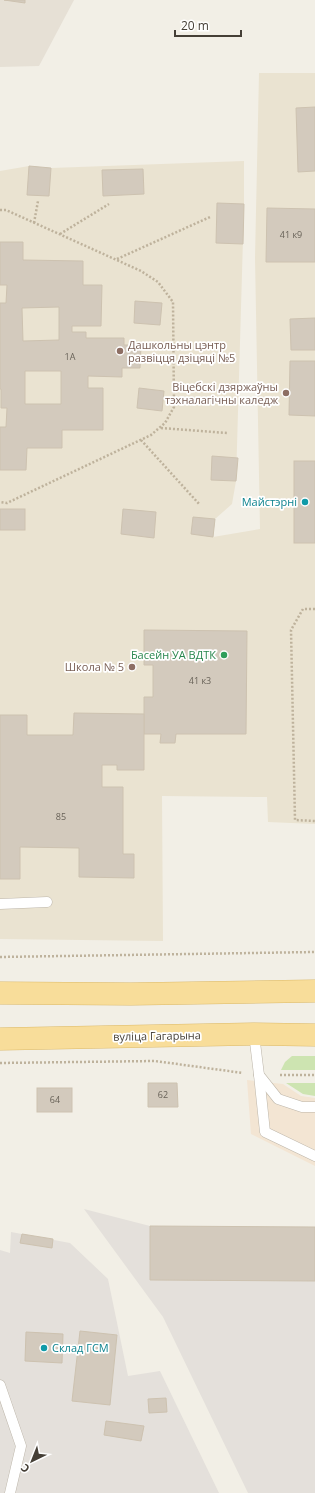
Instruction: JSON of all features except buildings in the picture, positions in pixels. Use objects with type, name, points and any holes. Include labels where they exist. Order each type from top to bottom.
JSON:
[{"type":"main road","points":[[0,993],[131,994],[315,991]]},
{"type":"main road","name":"вуліца Гагарына","points":[[0,1039],[315,1034]]},
{"type":"lane","points":[[0,904],[47,902]]},
{"type":"lane","points":[[254,1034],[265,1132],[315,1156]]},
{"type":"lane","points":[[259,1075],[278,1099],[302,1107],[315,1107]]},
{"type":"lane","points":[[0,1385],[21,1446],[10,1493]]},
{"type":"path","points":[[34,223],[38,201]]},
{"type":"path","points":[[60,234],[109,204]]},
{"type":"path","points":[[0,210],[6,210],[141,270],[158,282],[173,302],[174,407],[165,423],[151,435],[7,503],[0,502]]},
{"type":"path","points":[[117,260],[210,217]]},
{"type":"path","points":[[160,428],[227,433]]},
{"type":"path","points":[[141,440],[200,505]]},
{"type":"path","points":[[315,609],[303,609],[291,630],[295,820],[315,821]]},
{"type":"path","points":[[0,956],[315,952]]},
{"type":"path","points":[[0,1064],[155,1061],[259,1075],[315,1075]]},
{"type":"shaded area","points":[[0,0],[74,0],[39,66],[0,67]]},
{"type":"shaded area","points":[[259,73],[315,73],[315,824],[268,822],[267,797],[162,796],[163,941],[0,939],[0,171],[29,166],[51,168],[244,161],[236,481],[232,504],[215,519],[213,537],[260,529],[255,258]]},
{"type":"shaded area","points":[[247,1080],[283,1084],[301,1096],[315,1098],[315,1166],[251,1134]]},
{"type":"shaded area","points":[[84,1209],[150,1226],[315,1227],[315,1493],[248,1493],[163,1317]]},
{"type":"shaded area","points":[[11,1232],[70,1243],[108,1279],[128,1376],[160,1371],[219,1493],[0,1493],[0,1250],[10,1253]]},
{"type":"green space","points":[[292,1056],[315,1056],[315,1070],[281,1070],[285,1062]]},
{"type":"green space","points":[[286,1083],[315,1083],[315,1096],[303,1094]]},
{"type":"place","name":"Дашкольны цэнтр развіцця дзіцяці №5","points":[[120,351]]},
{"type":"place","name":"Віцебскі дзяржаўны тэхналагічны каледж","points":[[286,393]]},
{"type":"place","name":"Майстэрні","points":[[305,502]]},
{"type":"place","name":"Басейн УА ВДТК","points":[[224,655]]},
{"type":"place","name":"Школа № 5","points":[[132,667]]},
{"type":"place","name":"Склад ГСМ","points":[[44,1348]]}]
